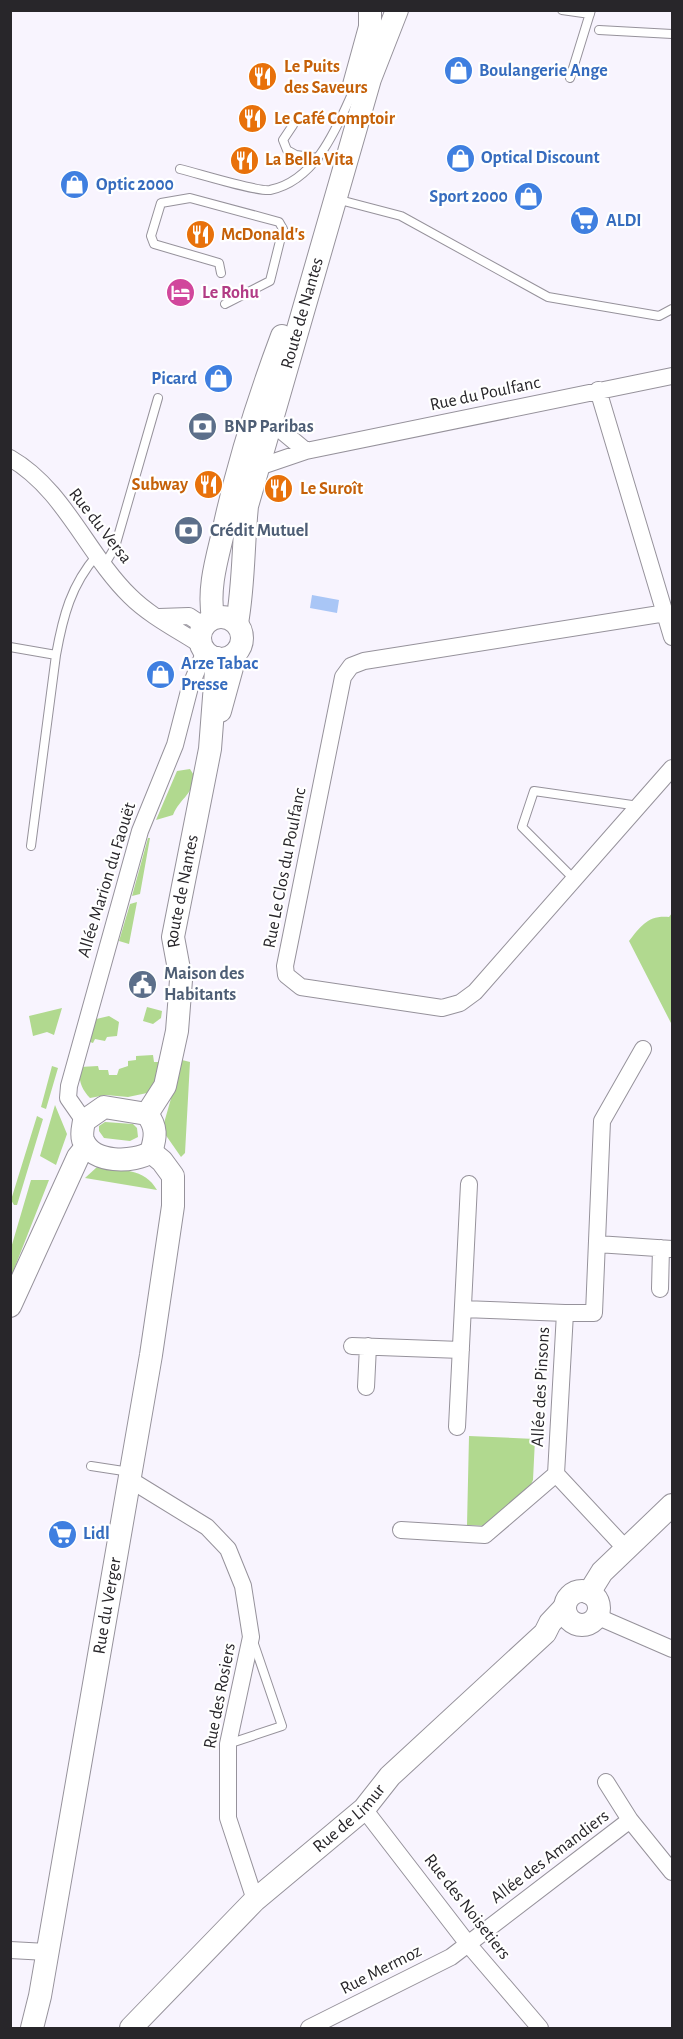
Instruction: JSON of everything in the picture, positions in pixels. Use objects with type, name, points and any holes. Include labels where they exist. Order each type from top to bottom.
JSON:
[{"type":"main road","name":"Route de Nantes","points":[[147,1114],[165,1086],[177,1031],[181,980],[173,937],[212,735],[212,580],[228,510],[266,377],[282,336],[328,184],[370,27],[370,10]]},
{"type":"main road","name":"Route de Nantes","points":[[213,642],[242,642],[237,623],[244,587],[242,556],[247,506],[370,79],[397,10]]},
{"type":"main road","points":[[213,642],[225,617],[237,623]]},
{"type":"main road","points":[[104,1107],[147,1114],[155,1129],[151,1152],[141,1159],[131,1160],[96,1154],[86,1147],[81,1137],[84,1121],[104,1107]]},
{"type":"main road","points":[[10,1306],[78,1157],[86,1147]]},
{"type":"main road","name":"Rue du Verger","points":[[32,2028],[40,1996],[82,1722],[129,1475],[173,1206],[172,1176],[162,1161],[151,1152]]},
{"type":"main road","name":"Rue de Limur","points":[[131,2028],[255,1900],[364,1809],[390,1776],[545,1633],[549,1623],[569,1615],[573,1593],[589,1593],[602,1572],[672,1505]]},
{"type":"main road","points":[[569,1615],[589,1623],[596,1616],[598,1606],[589,1593]]},
{"type":"main road","name":"Rue du Verger","points":[[39,2028],[40,1996]]},
{"type":"street","name":"Rue du Poulfanc","points":[[259,467],[306,451],[672,376]]},
{"type":"street","points":[[598,390],[672,637]]},
{"type":"street","points":[[271,422],[306,451]]},
{"type":"street","name":"Rue du Versa","points":[[10,458],[38,478],[130,597],[159,617],[189,616],[213,642]]},
{"type":"street","name":"Rue Le Clos du Poulfanc","points":[[666,613],[364,661],[351,666],[343,677],[285,966],[286,975],[301,987],[442,1008],[452,1006],[475,992],[672,768]]},
{"type":"street","name":"Allée Marion du Faouët","points":[[84,1121],[68,1098],[69,1086],[134,848],[175,745],[190,687],[213,642]]},
{"type":"street","name":"Allée des Pinsons","points":[[556,1474],[565,1313],[594,1313],[602,1121],[643,1049]]},
{"type":"street","points":[[457,1427],[469,1184]]},
{"type":"street","points":[[597,1244],[667,1248],[660,1289]]},
{"type":"street","points":[[463,1309],[565,1313]]},
{"type":"street","points":[[366,1387],[360,1346],[461,1350]]},
{"type":"street","points":[[401,1530],[485,1535],[556,1474],[626,1548]]},
{"type":"street","name":"Rue des Rosiers","points":[[129,1475],[207,1527],[228,1549],[243,1586],[251,1637],[228,1744],[228,1818],[255,1900]]},
{"type":"street","points":[[596,1616],[672,1649]]},
{"type":"street","points":[[606,1782],[630,1820]]},
{"type":"street","name":"Rue des Noisetiers","points":[[364,1809],[468,1944],[540,2028]]},
{"type":"street","name":"Allée des Amandiers","points":[[468,1944],[630,1820],[672,1872]]},
{"type":"street","name":"Rue Mermoz","points":[[309,2028],[452,1957],[468,1944]]},
{"type":"street","points":[[10,1950],[47,1952]]},
{"type":"lane","points":[[562,10],[591,12],[570,78]]},
{"type":"lane","points":[[599,30],[672,34]]},
{"type":"lane","points":[[180,169],[268,190],[290,181],[318,158],[330,143],[351,96]]},
{"type":"lane","points":[[293,125],[283,140],[287,150],[296,155],[318,158]]},
{"type":"lane","points":[[221,273],[219,262],[154,244],[151,236],[161,203],[190,198],[279,222],[284,229],[270,281],[225,304]]},
{"type":"lane","points":[[335,199],[401,216],[548,297],[659,316],[672,309]]},
{"type":"lane","points":[[31,846],[62,618],[71,592],[81,574],[115,547],[158,398]]},
{"type":"lane","points":[[10,647],[56,655]]},
{"type":"lane","points":[[574,879],[522,827],[534,791],[639,806]]},
{"type":"lane","points":[[92,1466],[129,1475]]},
{"type":"lane","points":[[228,1744],[282,1726],[251,1637]]},
{"type":"green space","points":[[190,769],[195,777],[188,794],[173,815],[156,820],[177,771]]},
{"type":"green space","points":[[148,838],[150,838],[140,894],[132,896]]},
{"type":"green space","points":[[137,902],[129,944],[119,941],[130,904]]},
{"type":"green space","points":[[672,913],[672,1025],[629,941],[650,920],[669,917]]},
{"type":"green space","points":[[147,1007],[162,1011],[161,1018],[153,1024],[143,1021]]},
{"type":"green space","points":[[62,1008],[54,1035],[47,1032],[33,1036],[29,1016]]},
{"type":"green space","points":[[109,1016],[119,1022],[117,1036],[107,1037],[105,1041],[95,1039],[93,1043],[87,1041],[92,1020]]},
{"type":"green space","points":[[153,1055],[154,1062],[163,1062],[160,1076],[147,1093],[128,1097],[106,1095],[90,1098],[82,1087],[79,1076],[80,1067],[98,1066],[99,1070],[108,1070],[109,1075],[117,1075],[119,1069],[128,1066],[128,1061],[136,1060],[136,1056]]},
{"type":"green space","points":[[182,1060],[190,1062],[185,1153],[181,1157],[165,1134],[164,1123]]},
{"type":"green space","points":[[52,1066],[58,1068],[46,1109],[41,1107]]},
{"type":"green space","points":[[55,1105],[67,1134],[56,1165],[40,1156]]},
{"type":"green space","points":[[37,1116],[43,1119],[17,1205],[14,1205],[11,1200]]},
{"type":"green space","points":[[105,1122],[133,1124],[137,1128],[138,1137],[130,1141],[104,1138],[99,1131],[99,1126]]},
{"type":"green space","points":[[97,1167],[139,1174],[152,1183],[157,1190],[85,1178]]},
{"type":"green space","points":[[31,1180],[49,1180],[11,1277],[11,1248]]},
{"type":"green space","points":[[469,1436],[535,1439],[533,1480],[529,1489],[486,1526],[467,1525]]},
{"type":"water","points":[[312,595],[339,600],[337,613],[310,608]]},
{"type":"place","name":"Boulangerie Ange","points":[[458,71]]},
{"type":"place","name":"Le Puits des Saveurs","points":[[263,77]]},
{"type":"place","name":"Le Café Comptoir","points":[[253,119]]},
{"type":"place","name":"Optical Discount","points":[[460,158]]},
{"type":"place","name":"La Bella Vita","points":[[244,160]]},
{"type":"place","name":"Optic 2000","points":[[75,185]]},
{"type":"place","name":"Sport 2000","points":[[529,197]]},
{"type":"place","name":"ALDI","points":[[585,221]]},
{"type":"place","name":"McDonald's","points":[[200,235]]},
{"type":"place","name":"Le Rohu","points":[[181,293]]},
{"type":"place","name":"Picard","points":[[218,379]]},
{"type":"place","name":"BNP Paribas","points":[[203,427]]},
{"type":"place","name":"Subway","points":[[209,485]]},
{"type":"place","name":"Le Suroît","points":[[279,489]]},
{"type":"place","name":"Crédit Mutuel","points":[[189,531]]},
{"type":"place","name":"Arze Tabac Presse","points":[[160,674]]},
{"type":"place","name":"Maison des Habitants","points":[[143,984]]},
{"type":"place","name":"Lidl","points":[[62,1534]]}]
